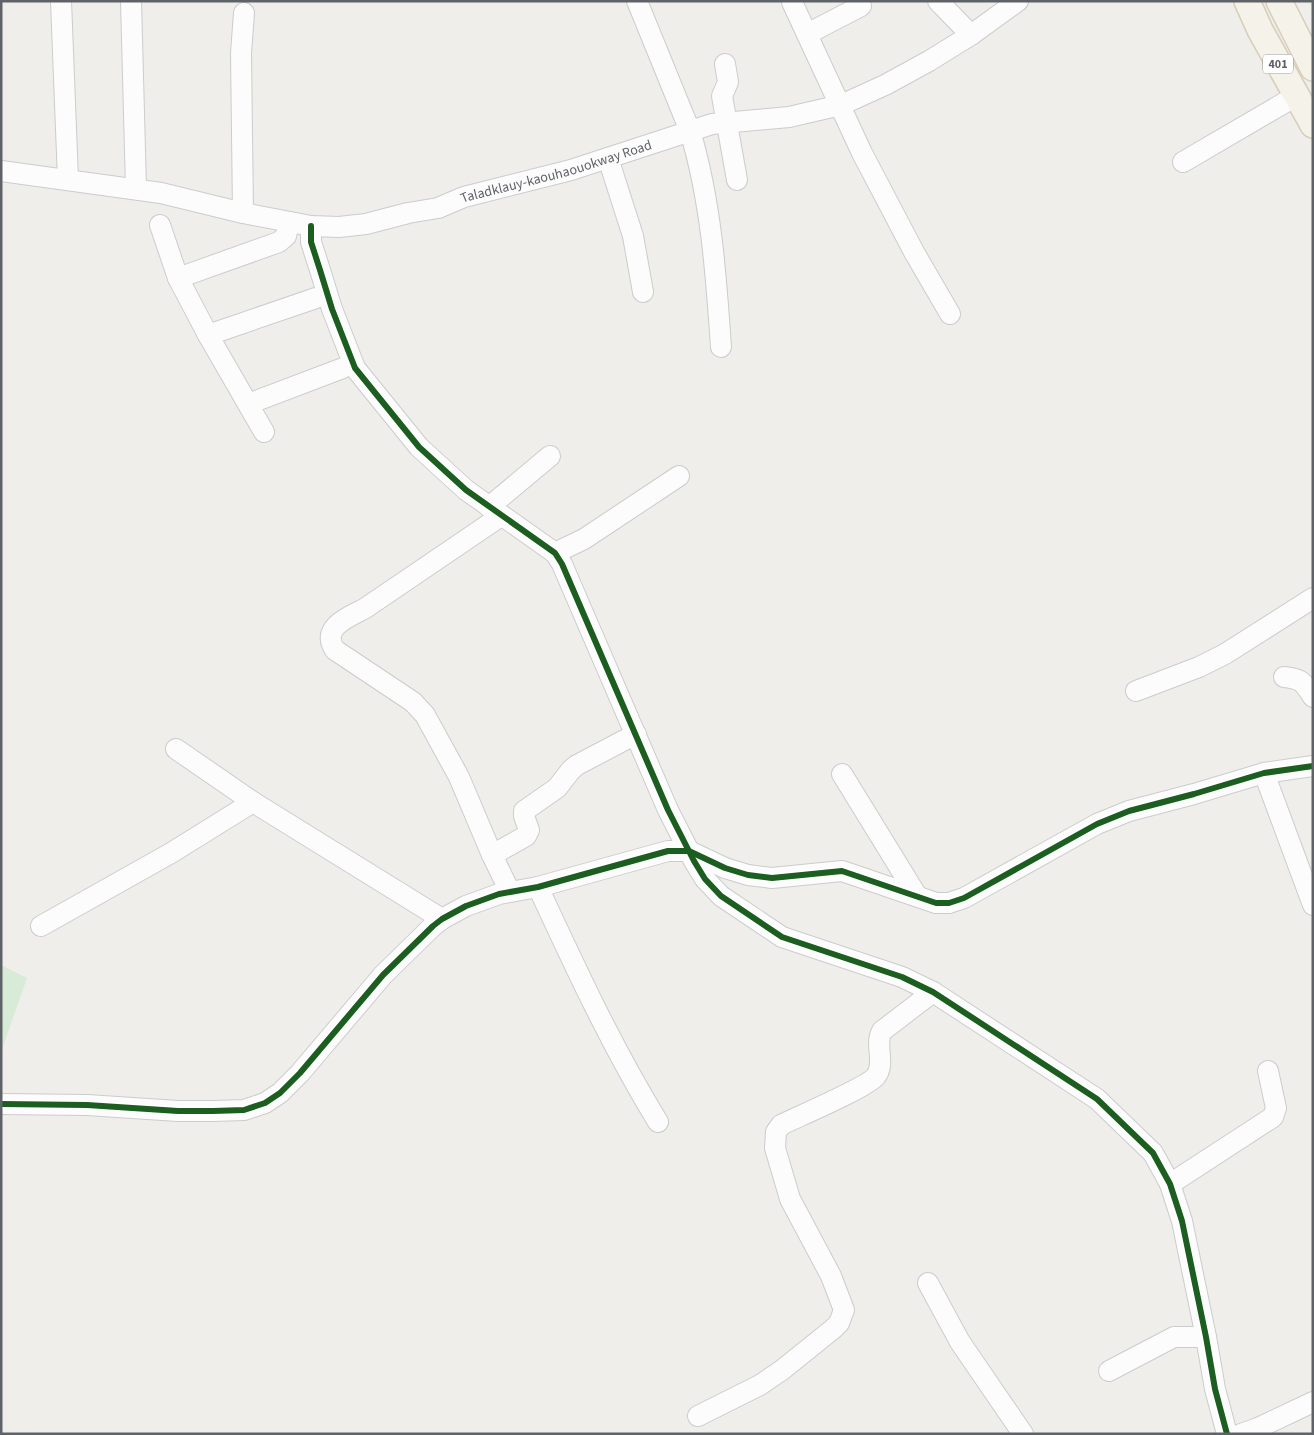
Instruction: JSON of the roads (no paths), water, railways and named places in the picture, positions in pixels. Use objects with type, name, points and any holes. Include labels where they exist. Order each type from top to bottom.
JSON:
[{"type":"main road","name":"401","points":[[1247,1],[1260,30],[1313,125]]},
{"type":"main road","name":"401","points":[[1279,1],[1313,68]]},
{"type":"street","points":[[61,1],[68,180]]},
{"type":"street","points":[[131,1],[136,189]]},
{"type":"street","points":[[637,1],[690,132],[696,153],[714,255],[721,347]]},
{"type":"street","points":[[938,1],[970,36]]},
{"type":"street","name":"Taladklauy-kaouhaouokway Road","points":[[1,171],[136,189],[190,199],[289,223],[339,227],[366,224],[408,213],[438,208],[464,197],[571,170],[712,124],[789,117],[841,105],[885,86],[929,61],[970,36],[1018,1]]},
{"type":"street","points":[[792,2],[862,153],[914,252],[950,314]]},
{"type":"street","points":[[807,34],[861,6]]},
{"type":"street","points":[[243,213],[241,53],[244,13]]},
{"type":"street","points":[[724,64],[728,82],[722,96],[737,180]]},
{"type":"street","points":[[1183,162],[1296,96]]},
{"type":"street","points":[[608,158],[634,236],[643,292]]},
{"type":"street","points":[[178,278],[279,242],[286,236],[289,223]]},
{"type":"street","points":[[160,225],[178,278],[208,335],[264,432]]},
{"type":"street","points":[[311,226],[311,242],[314,252],[332,309],[355,368],[419,447],[466,490],[556,553],[668,810],[705,878],[721,896],[782,937],[902,977],[933,992],[1098,1099],[1153,1153],[1170,1184],[1182,1221],[1215,1388],[1227,1434]]},
{"type":"street","points":[[208,335],[316,298]]},
{"type":"street","points":[[248,404],[343,368]]},
{"type":"street","points":[[510,892],[459,778],[425,715],[413,702],[335,650],[330,638],[332,631],[343,620],[364,609],[495,511],[550,456]]},
{"type":"street","points":[[556,553],[584,539],[679,476]]},
{"type":"street","points":[[1136,691],[1198,667],[1225,654],[1313,598]]},
{"type":"street","points":[[1284,677],[1297,678],[1313,697]]},
{"type":"street","points":[[492,855],[526,836],[530,830],[524,816],[524,811],[557,788],[577,764],[636,734]]},
{"type":"street","points":[[176,749],[253,802],[442,919]]},
{"type":"street","points":[[1,1104],[87,1105],[178,1111],[213,1111],[244,1110],[265,1102],[280,1093],[300,1073],[383,975],[414,943],[442,919],[473,903],[498,894],[538,887],[668,851],[689,851],[726,868],[748,875],[772,878],[842,871],[936,903],[949,903],[964,898],[1096,824],[1130,811],[1264,773],[1313,766]]},
{"type":"street","points":[[1264,773],[1313,904]]},
{"type":"street","points":[[842,774],[916,896]]},
{"type":"street","points":[[41,926],[171,853],[253,802]]},
{"type":"street","points":[[538,887],[566,948],[631,1077],[658,1122]]},
{"type":"street","points":[[698,1416],[767,1380],[833,1330],[839,1323],[844,1310],[831,1276],[790,1199],[775,1148],[776,1132],[781,1125],[863,1085],[876,1076],[879,1069],[879,1037],[882,1031],[933,992]]},
{"type":"street","points":[[1170,1184],[1273,1117],[1276,1108],[1268,1071]]},
{"type":"street","points":[[928,1283],[960,1342],[1023,1434]]},
{"type":"street","points":[[1109,1371],[1174,1337],[1206,1337]]},
{"type":"street","points":[[1241,1434],[1258,1428],[1312,1397]]}]
